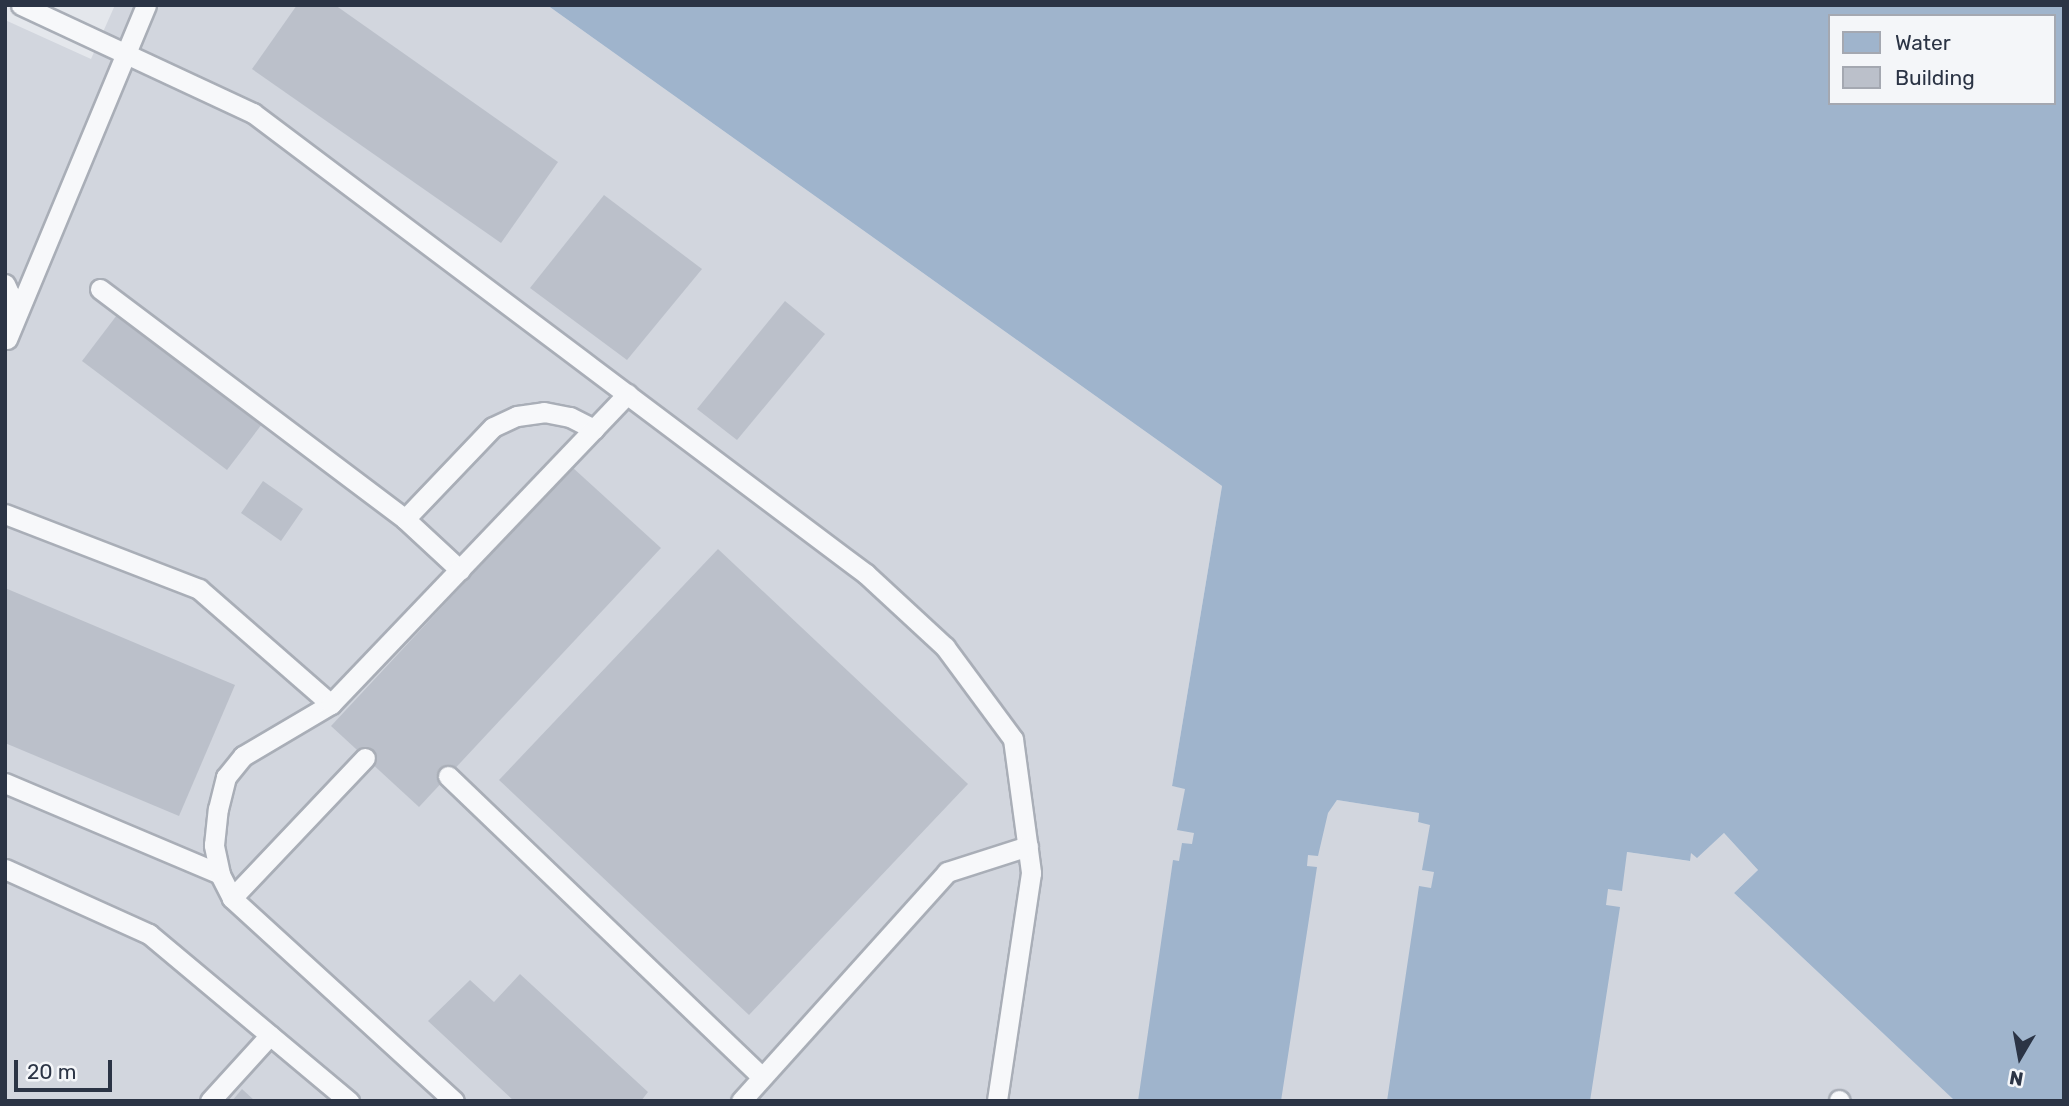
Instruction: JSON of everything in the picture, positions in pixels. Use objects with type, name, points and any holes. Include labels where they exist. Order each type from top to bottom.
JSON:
[{"type":"lane","points":[[21,5],[253,113],[866,574],[945,647],[1013,739],[1028,846],[1031,873],[997,1101]]},
{"type":"lane","points":[[6,341],[146,5]]},
{"type":"lane","points":[[5,284],[12,316],[6,341]]},
{"type":"lane","points":[[100,289],[405,519],[460,570]]},
{"type":"lane","points":[[454,1101],[232,898],[220,874],[214,845],[218,809],[226,777],[243,756],[331,704],[627,394]]},
{"type":"lane","points":[[405,519],[492,427],[517,416],[544,412],[570,417],[594,429]]},
{"type":"lane","points":[[5,514],[199,589],[331,704]]},
{"type":"lane","points":[[232,898],[365,758]]},
{"type":"lane","points":[[448,776],[762,1077]]},
{"type":"lane","points":[[5,783],[220,874]]},
{"type":"lane","points":[[741,1101],[947,872],[1028,846]]},
{"type":"lane","points":[[5,869],[149,933],[349,1101]]},
{"type":"lane","points":[[210,1101],[270,1035]]},
{"type":"shaded area","points":[[115,5],[547,5],[1222,486],[1172,786],[1327,813],[1337,800],[1419,813],[1418,822],[1689,861],[1691,852],[1697,857],[1724,833],[1758,870],[1734,893],[1955,1101],[5,1101],[5,20],[91,59]]},
{"type":"water","points":[[547,5],[2064,5],[2064,1101],[1955,1101],[1734,893],[1758,870],[1724,833],[1697,858],[1691,853],[1690,861],[1627,852],[1622,891],[1608,889],[1606,905],[1620,907],[1590,1101],[1387,1101],[1419,886],[1431,888],[1434,872],[1422,870],[1430,825],[1418,822],[1419,813],[1337,800],[1328,813],[1318,856],[1308,855],[1307,866],[1317,867],[1281,1101],[1138,1101],[1173,860],[1179,861],[1182,843],[1192,844],[1194,833],[1177,830],[1185,789],[1172,786],[1222,486]]},
{"type":"building","points":[[297,5],[335,5],[558,162],[501,243],[252,69]]},
{"type":"building","points":[[604,195],[702,269],[627,360],[530,288]]},
{"type":"building","points":[[785,301],[825,334],[737,440],[697,409]]},
{"type":"building","points":[[117,315],[262,424],[227,470],[82,361]]},
{"type":"building","points":[[572,467],[661,548],[419,807],[331,726]]},
{"type":"building","points":[[263,481],[303,509],[281,541],[241,513]]},
{"type":"building","points":[[718,549],[968,784],[749,1015],[499,780]]},
{"type":"building","points":[[5,588],[235,685],[179,816],[5,743]]},
{"type":"building","points":[[520,974],[648,1092],[641,1101],[514,1101],[428,1021],[470,980],[494,1002]]},
{"type":"building","points":[[242,1089],[255,1101],[232,1101]]}]
